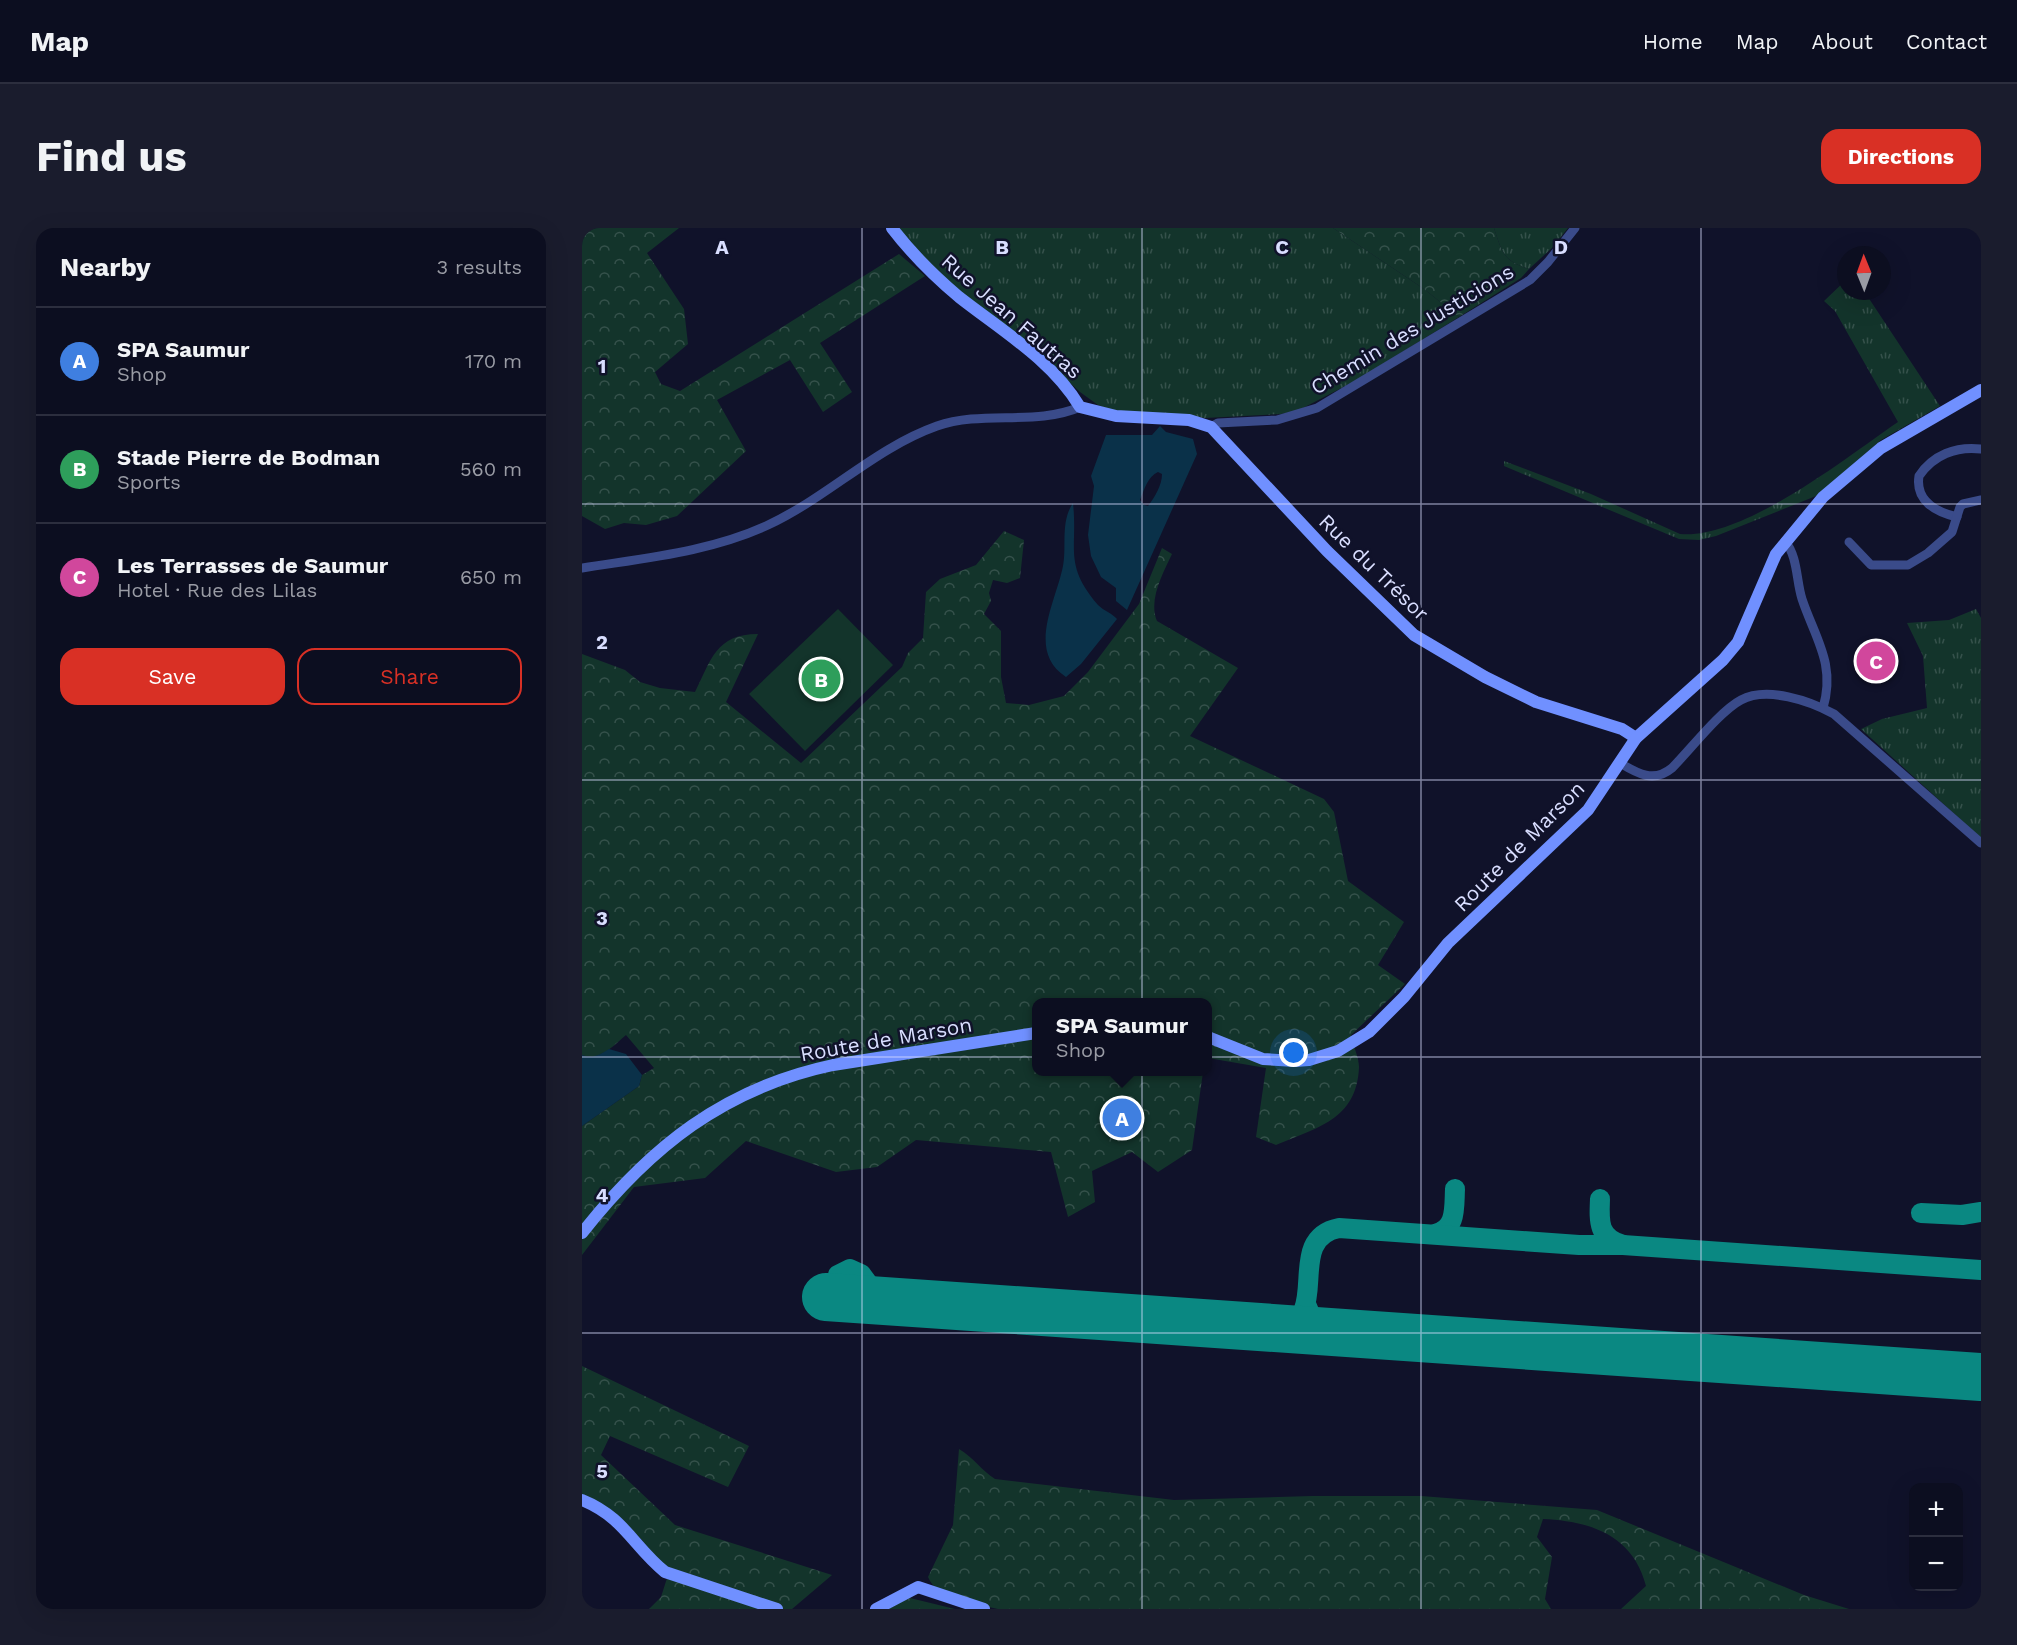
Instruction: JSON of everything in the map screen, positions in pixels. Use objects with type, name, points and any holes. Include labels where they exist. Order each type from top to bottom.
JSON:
[{"type":"street","name":"Rue Jean Fautras","points":[[892,228],[927,269],[1037,358],[1070,390],[1080,407]]},
{"type":"street","name":"Chemin des Justicions","points":[[1211,427],[1218,423],[1277,420],[1298,415],[1338,396],[1530,280],[1548,262],[1575,228]]},
{"type":"street","name":"Route de Marson","points":[[1212,1039],[1246,1054],[1288,1061],[1324,1056],[1359,1040],[1404,997],[1456,935],[1588,810],[1636,738],[1701,681],[1738,642],[1776,554],[1823,498],[1881,448],[1981,390]]},
{"type":"street","points":[[582,568],[673,553],[725,541],[768,525],[826,492],[893,446],[938,426],[975,417],[1063,414],[1080,407],[1116,416],[1189,420],[1211,427]]},
{"type":"street","name":"Rue du Trésor","points":[[1211,427],[1327,551],[1413,635],[1536,702],[1622,729],[1636,738]]},
{"type":"street","points":[[1957,518],[1927,505],[1921,496],[1919,476],[1931,461],[1946,453],[1961,449],[1981,448]]},
{"type":"street","points":[[1849,542],[1872,565],[1908,565],[1950,536],[1963,504],[1981,500]]},
{"type":"street","points":[[1785,541],[1795,562],[1802,599],[1820,640],[1827,670],[1823,708]]},
{"type":"street","points":[[1620,763],[1645,776],[1661,776],[1672,768],[1733,705],[1748,697],[1773,695],[1823,708],[1859,735],[1981,843]]},
{"type":"street","name":"Route de Marson","points":[[582,1233],[615,1193],[656,1150],[687,1126],[750,1091],[801,1071],[1032,1034]]},
{"type":"street","points":[[582,1500],[606,1511],[622,1524],[653,1563],[665,1572],[777,1609]]},
{"type":"street","points":[[876,1609],[918,1587],[984,1609]]},
{"type":"green space","points":[[582,228],[679,228],[647,253],[684,309],[688,344],[655,372],[661,384],[680,391],[899,254],[925,276],[820,343],[852,392],[823,412],[790,360],[717,400],[746,451],[677,516],[646,525],[624,523],[605,529],[582,516]]},
{"type":"green space","points":[[898,228],[1333,228],[1424,289],[1459,317],[1355,381],[1299,410],[1281,414],[1205,418],[1115,411],[1098,405],[1080,392],[1032,348],[938,274]]},
{"type":"green space","points":[[1333,228],[1494,228],[1499,243],[1509,259],[1529,269],[1521,278],[1459,317],[1424,289]]},
{"type":"green space","points":[[1494,228],[1568,228],[1552,248],[1529,269],[1509,259],[1499,243]]},
{"type":"green space","points":[[1837,289],[1837,300],[1870,300],[1940,406],[1881,440],[1816,496],[1716,536],[1699,540],[1679,539],[1504,466],[1504,461],[1591,494],[1680,534],[1705,532],[1733,524],[1763,510],[1794,493],[1898,422],[1835,311],[1824,301]]},
{"type":"green space","points":[[1004,531],[1024,540],[1020,578],[1007,583],[993,580],[989,593],[991,601],[984,614],[1001,631],[1001,677],[1006,703],[1029,705],[1064,696],[1088,672],[1139,604],[1162,548],[1172,554],[1155,596],[1157,621],[1238,668],[1190,736],[1324,799],[1334,812],[1348,881],[1404,922],[1378,965],[1405,984],[1351,1035],[1359,1067],[1351,1099],[1332,1120],[1276,1145],[1256,1137],[1266,1068],[1212,1059],[1212,998],[1032,998],[1032,1076],[1202,1076],[1192,1150],[1158,1172],[1132,1152],[1092,1171],[1095,1202],[1068,1217],[1051,1152],[916,1140],[877,1167],[836,1172],[746,1141],[705,1178],[634,1187],[582,1255],[582,1126],[639,1086],[642,1075],[654,1068],[626,1035],[600,1055],[588,1057],[582,1055],[582,654],[625,670],[640,682],[660,688],[695,692],[711,660],[724,644],[744,635],[758,634],[726,702],[801,763],[902,667],[908,653],[923,638],[926,592],[940,579],[976,565]]},
{"type":"green space","points":[[838,609],[893,665],[805,751],[749,694]]},
{"type":"green space","points":[[1976,609],[1981,618],[1981,838],[1861,729],[1882,719],[1927,708],[1923,656],[1907,623],[1949,620]]},
{"type":"green space","points":[[582,1366],[749,1446],[728,1487],[610,1436],[601,1455],[675,1525],[832,1575],[792,1609],[649,1609],[661,1597],[668,1575],[631,1529],[609,1512],[582,1497]]},
{"type":"green space","points":[[959,1449],[995,1479],[1174,1500],[1421,1496],[1597,1510],[1804,1595],[1849,1609],[1621,1609],[1646,1586],[1631,1554],[1607,1534],[1593,1528],[1577,1523],[1543,1519],[1537,1537],[1552,1557],[1545,1599],[1551,1609],[998,1609],[948,1596],[933,1585],[928,1577],[953,1525]]},
{"type":"green space","points":[[910,1598],[955,1609],[884,1609]]},
{"type":"water","points":[[1160,426],[1166,432],[1193,439],[1197,454],[1127,610],[1116,601],[1116,588],[1101,577],[1091,556],[1088,535],[1094,486],[1091,476],[1106,435],[1152,435]],"holes":[[[1158,472],[1162,474],[1156,495],[1148,506],[1144,505],[1140,500],[1147,484],[1155,474]]]},
{"type":"water","points":[[1073,503],[1074,556],[1080,578],[1098,605],[1117,619],[1081,664],[1066,677],[1054,666],[1048,654],[1046,640],[1050,610],[1063,566],[1065,526]]},
{"type":"water","points":[[609,1049],[626,1054],[642,1075],[639,1086],[582,1126],[582,1055],[596,1056]]},
{"type":"taxiway","points":[[1435,1234],[1451,1222],[1455,1189]]},
{"type":"taxiway","points":[[1600,1199],[1600,1222],[1604,1233],[1623,1245]]},
{"type":"taxiway","points":[[1921,1213],[1962,1215],[1981,1212]]},
{"type":"taxiway","points":[[1280,1328],[1295,1321],[1304,1310],[1314,1247],[1323,1235],[1339,1228],[1981,1270]]},
{"type":"taxiway","points":[[835,1298],[838,1275],[850,1269],[861,1274],[878,1297],[900,1302]]},
{"type":"taxiway","points":[[1306,1304],[1313,1321],[1332,1331]]},
{"type":"runway","points":[[826,1297],[1981,1377]]},
{"type":"place","name":"Les Terrasses de Saumur","points":[[1876,661]]},
{"type":"place","name":"Stade Pierre de Bodman","points":[[821,679]]},
{"type":"place","name":"SPA Saumur","points":[[1122,1118]]}]
